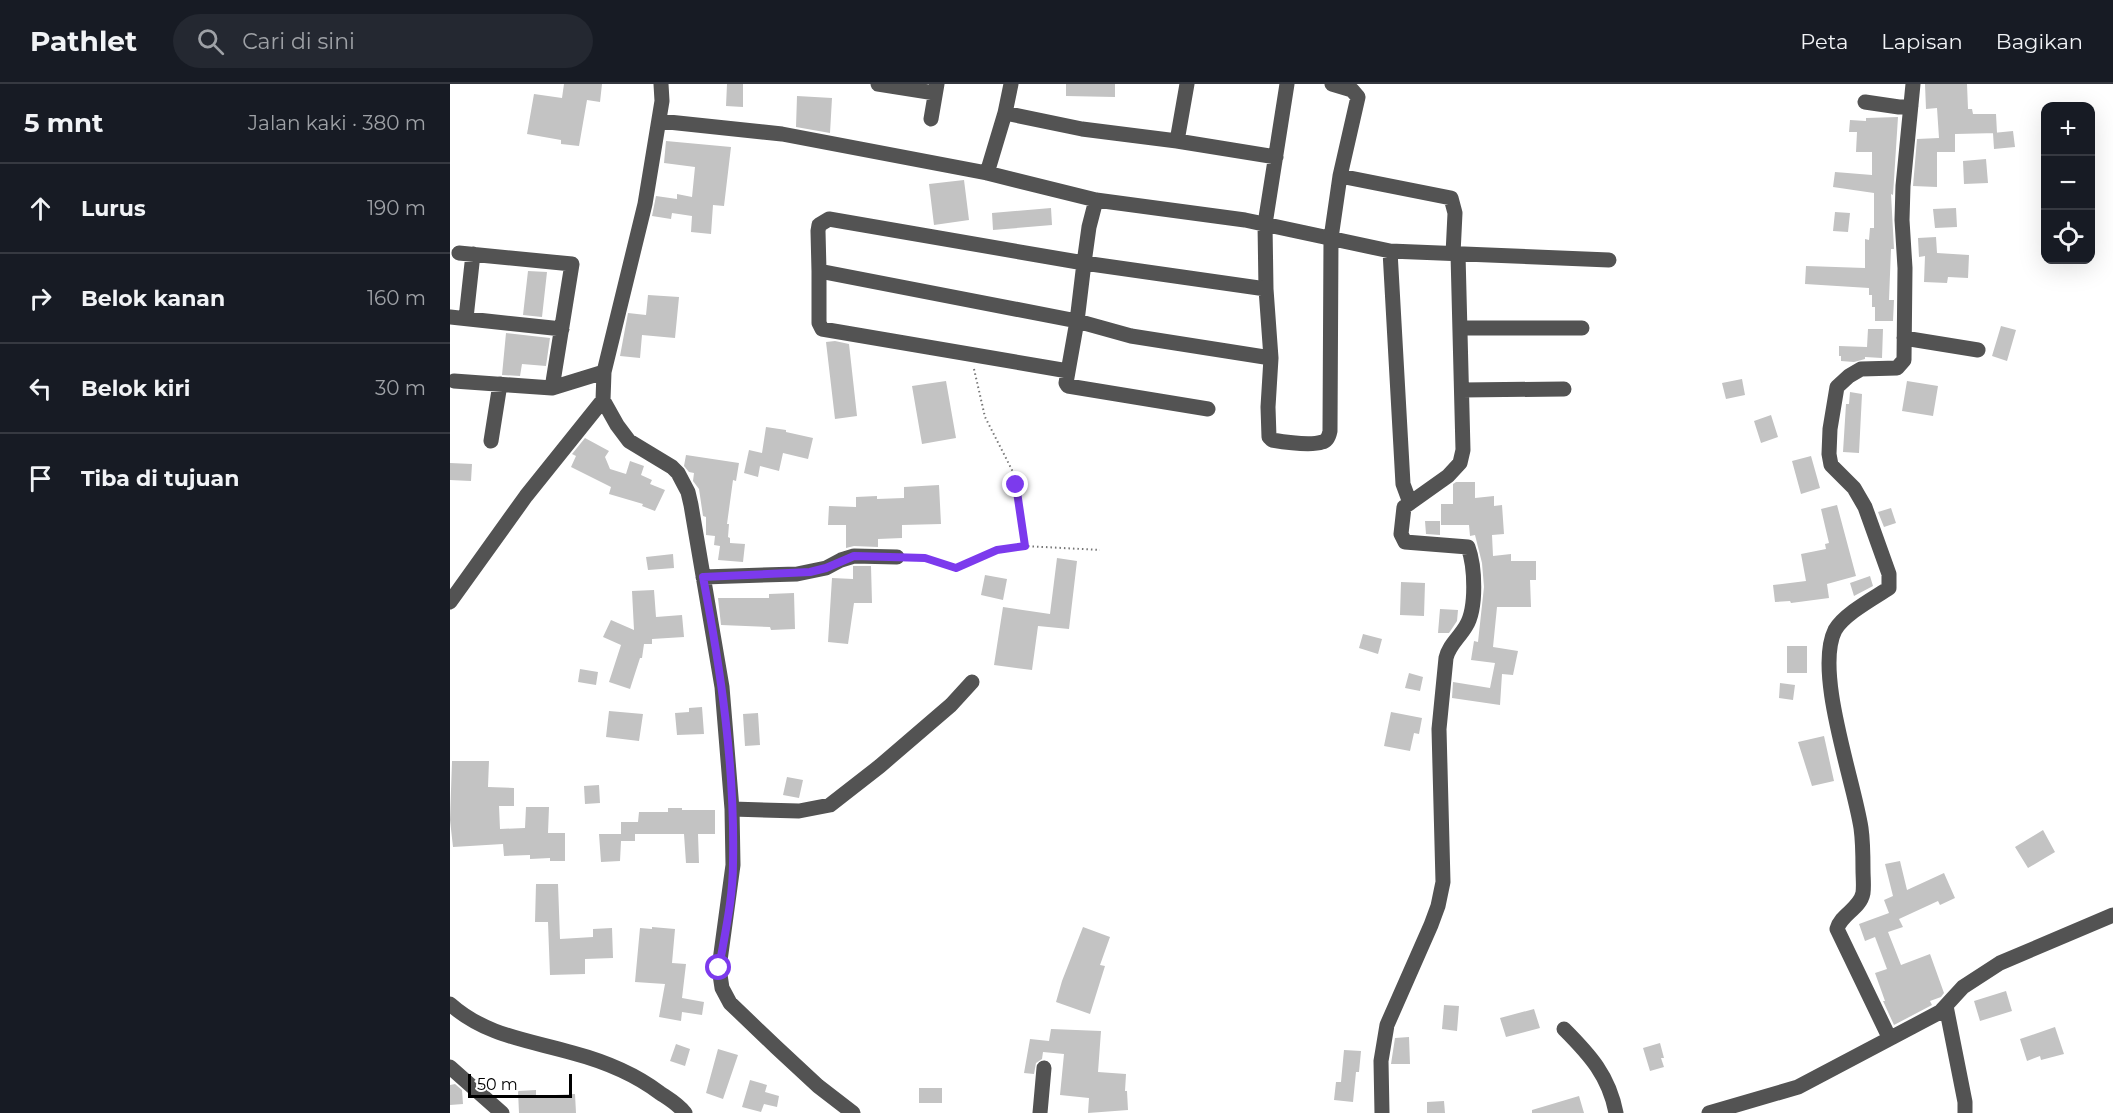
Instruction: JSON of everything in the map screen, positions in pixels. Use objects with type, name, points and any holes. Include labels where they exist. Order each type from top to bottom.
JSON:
[{"type":"street","points":[[661,84],[662,101],[645,204],[604,372],[603,400],[629,441],[672,467],[684,481],[691,505],[722,687],[732,809],[733,865],[719,968],[725,995],[730,1003],[818,1086],[853,1113]]},
{"type":"street","points":[[878,84],[936,89],[931,119]]},
{"type":"street","points":[[987,173],[1011,84]]},
{"type":"street","points":[[1177,141],[1187,84]]},
{"type":"street","points":[[1287,84],[1265,224],[1266,289],[1271,358],[1269,437],[1281,442],[1322,442],[1328,438],[1330,431],[1331,238],[1340,176],[1358,97],[1352,90],[1332,84]]},
{"type":"street","points":[[1889,1038],[1837,929],[1840,921],[1860,901],[1863,892],[1863,857],[1859,820],[1831,696],[1829,663],[1835,631],[1842,621],[1889,588],[1889,573],[1860,497],[1831,465],[1829,454],[1830,429],[1837,387],[1861,369],[1897,368],[1904,360],[1903,186],[1913,84]]},
{"type":"street","points":[[1865,102],[1899,107],[1911,106]]},
{"type":"street","points":[[1005,113],[1082,129],[1276,157]]},
{"type":"street","points":[[659,121],[782,134],[987,173],[1096,200],[1265,224],[1390,251],[1609,260]]},
{"type":"street","points":[[1340,176],[1451,198],[1455,213],[1463,450],[1460,463],[1448,476],[1404,507],[1401,534],[1405,542],[1468,547],[1474,579],[1468,624],[1448,650],[1446,658],[1439,729],[1443,882],[1431,926],[1387,1025],[1381,1061],[1382,1113]]},
{"type":"street","points":[[1096,200],[1089,227],[1077,321],[1066,383],[1070,387],[1208,409]]},
{"type":"street","points":[[1068,371],[822,329],[819,323],[819,225],[829,219],[1084,263],[1266,289]]},
{"type":"street","points":[[1390,251],[1403,484],[1410,503]]},
{"type":"street","points":[[466,318],[466,254],[572,264],[552,388]]},
{"type":"street","points":[[819,271],[1077,321],[1131,336],[1271,358]]},
{"type":"street","points":[[450,316],[562,328]]},
{"type":"street","points":[[1460,328],[1581,328]]},
{"type":"street","points":[[1904,338],[1978,350]]},
{"type":"street","points":[[454,381],[552,388],[604,372]]},
{"type":"street","points":[[491,441],[500,384]]},
{"type":"street","points":[[1462,390],[1564,389]]},
{"type":"street","points":[[450,602],[526,496],[603,400]]},
{"type":"street","points":[[703,577],[798,574],[826,568],[854,556],[897,557]]},
{"type":"street","points":[[732,809],[799,811],[830,805],[951,705],[972,682]]},
{"type":"street","points":[[1709,1113],[1798,1087],[1940,1012],[1964,987],[2000,963],[2113,915]]},
{"type":"street","points":[[450,1004],[470,1021],[495,1031],[575,1053],[625,1072],[651,1086],[680,1106],[685,1113]]},
{"type":"street","points":[[1946,1006],[1965,1102],[1965,1113]]},
{"type":"street","points":[[1564,1029],[1591,1057],[1612,1092],[1616,1113]]},
{"type":"street","points":[[450,1067],[502,1113]]},
{"type":"street","points":[[1040,1113],[1044,1068]]},
{"type":"path","points":[[976,356],[975,374],[981,405],[992,434],[1012,470],[1025,546]]},
{"type":"path","points":[[897,557],[925,558],[956,568],[997,550],[1025,546],[1100,550]]},
{"type":"building","points":[[564,84],[602,84],[600,102],[587,100],[579,146],[561,144],[561,140],[527,134],[534,94],[562,98]]},
{"type":"building","points":[[727,84],[743,84],[743,107],[726,106]]},
{"type":"building","points":[[1066,84],[1115,84],[1115,97],[1066,96]]},
{"type":"building","points":[[1925,84],[1967,84],[1968,109],[1972,109],[1973,114],[1996,114],[1997,133],[1955,134],[1955,152],[1937,152],[1937,187],[1913,186],[1917,139],[1939,138],[1937,108],[1926,109]]},
{"type":"building","points":[[797,96],[832,98],[830,133],[796,127]]},
{"type":"building","points":[[1898,117],[1893,195],[1891,194],[1894,249],[1891,249],[1889,300],[1894,300],[1893,321],[1875,321],[1875,307],[1872,307],[1872,295],[1869,295],[1869,288],[1805,284],[1806,266],[1865,268],[1865,239],[1869,240],[1870,228],[1874,228],[1874,193],[1833,187],[1835,172],[1872,175],[1872,152],[1856,152],[1857,132],[1849,132],[1850,120],[1866,121],[1866,118]]},
{"type":"building","points":[[2013,131],[2015,147],[1994,149],[1993,133]]},
{"type":"building","points":[[666,141],[731,147],[724,206],[713,205],[711,234],[691,232],[692,216],[672,213],[671,219],[652,216],[656,196],[677,199],[677,194],[692,197],[695,167],[664,163]]},
{"type":"building","points":[[1986,159],[1988,183],[1964,184],[1963,161]]},
{"type":"building","points":[[964,180],[969,220],[934,225],[929,184]]},
{"type":"building","points":[[1051,208],[1052,225],[993,230],[992,213]]},
{"type":"building","points":[[1956,208],[1957,227],[1935,228],[1933,209]]},
{"type":"building","points":[[1835,212],[1850,213],[1848,232],[1833,231]]},
{"type":"building","points":[[1936,237],[1937,253],[1969,255],[1968,278],[1948,277],[1947,283],[1924,282],[1925,256],[1919,257],[1918,238]]},
{"type":"building","points":[[528,271],[547,272],[542,317],[523,315]]},
{"type":"building","points":[[648,295],[679,297],[675,338],[642,335],[640,358],[620,356],[628,313],[646,315]]},
{"type":"building","points":[[2001,326],[2016,330],[2007,361],[1992,356]]},
{"type":"building","points":[[1868,329],[1883,329],[1882,358],[1865,357],[1865,359],[1854,362],[1841,361],[1839,346],[1867,347]]},
{"type":"building","points":[[506,333],[550,338],[546,366],[522,364],[520,376],[502,375]]},
{"type":"building","points":[[826,342],[849,344],[857,416],[835,419]]},
{"type":"building","points":[[1742,379],[1745,395],[1726,399],[1722,383]]},
{"type":"building","points":[[946,381],[956,438],[922,444],[912,386]]},
{"type":"building","points":[[1907,381],[1938,386],[1933,416],[1902,411]]},
{"type":"building","points":[[1850,392],[1862,394],[1859,453],[1843,452],[1846,404],[1849,404]]},
{"type":"building","points":[[1771,415],[1778,437],[1761,443],[1754,421]]},
{"type":"building","points":[[766,427],[813,438],[808,459],[783,453],[779,471],[760,466],[758,477],[744,473],[749,450],[762,453]]},
{"type":"building","points":[[585,438],[609,451],[605,457],[610,469],[626,474],[630,461],[644,466],[641,475],[652,480],[650,484],[665,490],[655,511],[642,506],[643,504],[609,494],[611,487],[571,467],[576,456],[572,454]]},
{"type":"building","points":[[686,455],[739,463],[736,481],[733,480],[727,524],[729,524],[730,543],[745,544],[743,562],[718,560],[720,546],[714,545],[715,536],[706,535],[706,517],[703,516],[699,489],[693,481],[694,473],[689,472],[684,466]]},
{"type":"building","points":[[1811,456],[1820,488],[1801,494],[1792,461]]},
{"type":"building","points":[[450,463],[472,464],[471,481],[450,480]]},
{"type":"building","points":[[1475,482],[1475,498],[1494,496],[1494,506],[1502,505],[1504,534],[1492,535],[1493,556],[1511,554],[1511,561],[1536,561],[1536,580],[1530,580],[1531,607],[1497,607],[1493,647],[1518,651],[1513,675],[1502,674],[1500,705],[1452,698],[1453,682],[1490,688],[1495,663],[1471,660],[1474,641],[1478,642],[1484,587],[1482,563],[1475,535],[1470,536],[1469,525],[1441,525],[1441,504],[1453,504],[1453,484]]},
{"type":"building","points":[[939,485],[941,524],[902,525],[902,538],[878,539],[878,547],[846,548],[846,525],[828,525],[829,506],[856,507],[856,497],[904,498],[904,487]]},
{"type":"building","points":[[1837,505],[1856,576],[1827,584],[1829,598],[1791,603],[1790,601],[1775,602],[1773,585],[1806,581],[1801,554],[1826,549],[1825,544],[1829,543],[1821,509]]},
{"type":"building","points":[[1891,508],[1896,523],[1884,527],[1878,512]]},
{"type":"building","points":[[1425,521],[1440,521],[1440,535],[1426,534]]},
{"type":"building","points":[[673,554],[674,568],[648,570],[646,557]]},
{"type":"building","points":[[1057,558],[1077,561],[1069,629],[1038,626],[1032,670],[994,665],[1003,607],[1050,614]]},
{"type":"building","points":[[853,566],[871,566],[872,603],[854,603],[848,644],[828,642],[832,578],[853,579]]},
{"type":"building","points":[[985,575],[1007,579],[1003,600],[981,595]]},
{"type":"building","points":[[1870,576],[1873,586],[1854,596],[1850,583]]},
{"type":"building","points":[[1401,582],[1425,583],[1424,616],[1400,615]]},
{"type":"building","points":[[654,590],[656,617],[682,615],[684,637],[652,639],[652,644],[644,644],[642,658],[640,658],[630,689],[609,682],[621,645],[603,637],[611,620],[634,630],[632,591]]},
{"type":"building","points":[[794,593],[795,629],[771,630],[770,627],[721,625],[718,598],[769,598],[769,594]]},
{"type":"building","points":[[1440,609],[1458,610],[1457,621],[1449,633],[1438,633]]},
{"type":"building","points":[[1363,634],[1382,639],[1378,654],[1359,648]]},
{"type":"building","points":[[1787,646],[1807,646],[1807,673],[1787,673]]},
{"type":"building","points":[[580,669],[598,672],[596,685],[578,682]]},
{"type":"building","points":[[1409,673],[1423,677],[1420,691],[1405,688]]},
{"type":"building","points":[[1780,683],[1795,685],[1793,700],[1779,698]]},
{"type":"building","points":[[702,707],[704,734],[677,735],[675,713],[689,712],[689,708]]},
{"type":"building","points":[[609,711],[643,714],[639,741],[606,737]]},
{"type":"building","points":[[1391,712],[1422,718],[1419,734],[1414,733],[1410,751],[1384,746]]},
{"type":"building","points":[[758,713],[760,745],[745,746],[743,714]]},
{"type":"building","points":[[1824,736],[1834,781],[1812,786],[1798,742]]},
{"type":"building","points":[[452,761],[489,761],[488,787],[514,788],[514,806],[499,806],[500,829],[525,828],[526,807],[549,807],[548,833],[565,833],[565,861],[550,861],[550,858],[530,859],[530,855],[504,856],[503,844],[453,847],[450,820]]},
{"type":"building","points":[[787,777],[803,780],[799,798],[783,795]]},
{"type":"building","points":[[599,785],[600,803],[585,804],[584,786]]},
{"type":"building","points":[[668,808],[715,810],[715,834],[698,834],[699,863],[686,863],[684,834],[635,834],[635,841],[621,841],[620,861],[601,862],[599,834],[621,834],[621,822],[638,822],[639,812],[668,812]]},
{"type":"building","points":[[2043,830],[2055,852],[2028,868],[2015,847]]},
{"type":"building","points":[[1900,861],[1907,890],[1944,873],[1955,898],[1940,905],[1938,901],[1899,919],[1903,927],[1888,932],[1901,965],[1930,954],[1944,993],[1941,997],[1930,1001],[1932,1005],[1894,1025],[1883,1001],[1885,1001],[1875,973],[1887,969],[1875,937],[1865,941],[1859,924],[1889,913],[1884,900],[1893,896],[1885,864]]},
{"type":"building","points":[[536,884],[558,884],[560,939],[593,937],[593,929],[612,928],[613,958],[585,959],[585,974],[550,975],[548,922],[535,922]]},
{"type":"building","points":[[652,927],[675,929],[672,963],[686,964],[682,998],[704,1002],[702,1015],[682,1012],[681,1021],[659,1017],[665,984],[635,982],[640,928],[652,929]]},
{"type":"building","points":[[1083,927],[1110,937],[1100,965],[1105,966],[1090,1014],[1056,1002]]},
{"type":"building","points":[[2006,991],[2012,1011],[1980,1021],[1974,1001]]},
{"type":"building","points":[[1444,1005],[1459,1006],[1457,1031],[1442,1029]]},
{"type":"building","points":[[1534,1009],[1540,1028],[1506,1037],[1500,1018]]},
{"type":"building","points":[[2055,1027],[2064,1054],[2041,1060],[2040,1056],[2027,1061],[2020,1039]]},
{"type":"building","points":[[1051,1029],[1101,1031],[1098,1072],[1126,1074],[1125,1091],[1127,1091],[1128,1110],[1088,1113],[1089,1098],[1060,1095],[1064,1054],[1043,1052],[1042,1059],[1036,1063],[1034,1074],[1024,1073],[1030,1039],[1049,1041]]},
{"type":"building","points":[[1409,1037],[1410,1064],[1391,1064],[1395,1038]]},
{"type":"building","points":[[1660,1043],[1664,1067],[1650,1071],[1643,1048]]},
{"type":"building","points":[[676,1044],[690,1049],[685,1066],[670,1061]]},
{"type":"building","points":[[718,1049],[738,1055],[723,1099],[706,1093]]},
{"type":"building","points":[[1344,1050],[1361,1051],[1353,1102],[1334,1100],[1336,1082],[1341,1082]]},
{"type":"building","points":[[750,1080],[767,1085],[765,1092],[779,1096],[777,1107],[764,1104],[761,1112],[742,1107]]},
{"type":"building","points":[[455,1084],[462,1090],[463,1104],[450,1105],[450,1085]]},
{"type":"building","points":[[919,1088],[942,1088],[942,1103],[919,1103]]},
{"type":"building","points":[[536,1090],[536,1096],[575,1094],[576,1113],[519,1113],[518,1091]]},
{"type":"building","points":[[1579,1096],[1584,1113],[1532,1113],[1532,1110]]},
{"type":"building","points":[[1444,1101],[1445,1113],[1427,1113],[1427,1102]]},
{"type":"route","points":[[719,968],[731,891],[732,809],[722,687],[703,577],[798,574],[826,568],[854,556],[925,558],[956,568],[997,550],[1025,546],[1016,485]]}]
